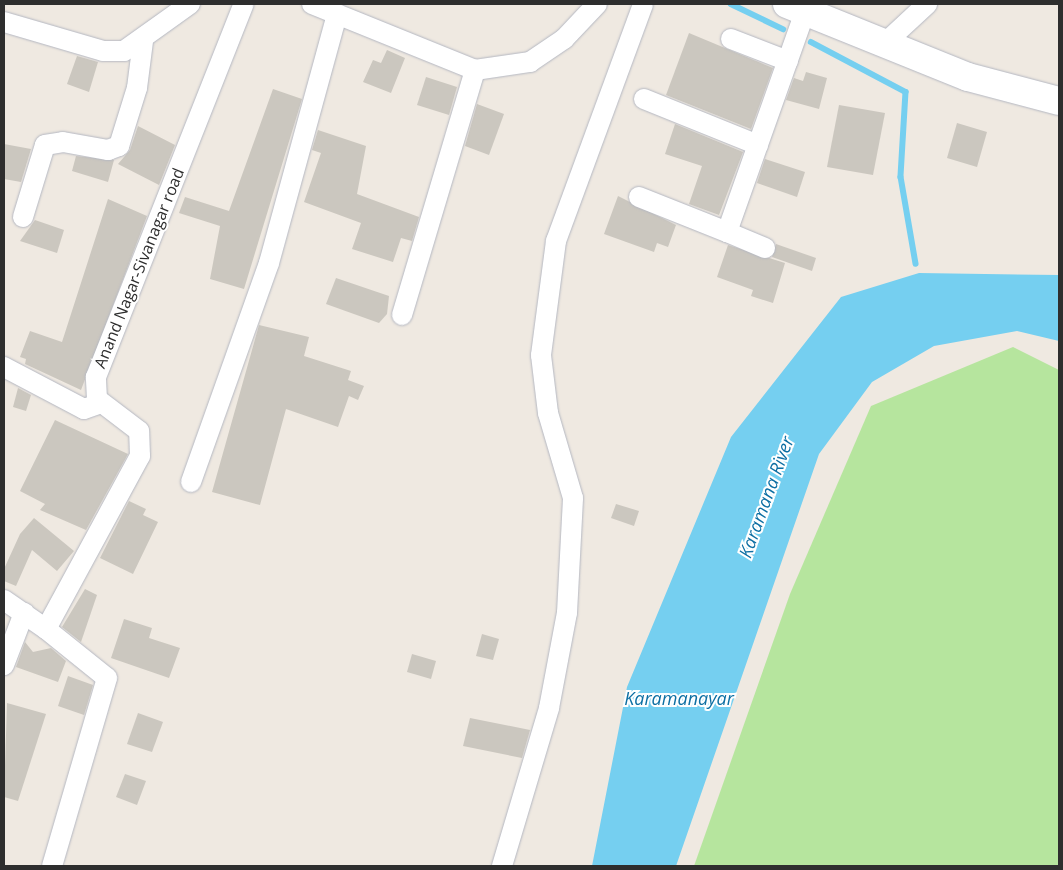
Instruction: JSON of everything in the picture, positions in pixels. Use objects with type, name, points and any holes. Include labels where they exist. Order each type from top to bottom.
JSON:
[{"type":"main road","points":[[807,9],[884,44],[968,77],[1059,101]]},
{"type":"street","points":[[4,22],[103,51],[124,51],[143,41],[190,4]]},
{"type":"street","name":"Anand Nagar-Sivanagar road","points":[[101,403],[97,399],[96,377],[244,4]]},
{"type":"street","points":[[312,4],[475,70],[530,62],[564,39],[597,4]]},
{"type":"street","points":[[502,866],[549,708],[567,613],[572,498],[548,413],[541,355],[556,241],[643,4]]},
{"type":"street","points":[[884,44],[927,4]]},
{"type":"street","points":[[727,232],[807,9]]},
{"type":"street","points":[[191,482],[269,263],[337,14]]},
{"type":"street","points":[[731,38],[788,61]]},
{"type":"street","points":[[23,217],[45,145],[63,142],[108,150],[119,146],[137,88],[143,41]]},
{"type":"street","points":[[402,315],[475,70]]},
{"type":"street","points":[[644,100],[758,144]]},
{"type":"street","points":[[639,197],[765,248]]},
{"type":"street","points":[[4,366],[84,409],[101,403],[139,431],[140,456],[46,629]]},
{"type":"street","points":[[4,600],[46,629],[107,678],[52,866]]},
{"type":"street","points":[[4,665],[24,613]]},
{"type":"green space","points":[[1013,347],[1059,370],[1059,866],[694,866],[790,594],[871,406]]},
{"type":"water","name":"Karamanayar","points":[[919,273],[1059,275],[1059,341],[1017,331],[934,346],[872,382],[819,454],[676,866],[592,866],[627,687],[731,437],[841,297]]},
{"type":"building","points":[[689,33],[773,68],[751,129],[666,95]]},
{"type":"building","points":[[387,50],[405,58],[391,93],[363,82],[373,60],[381,63]]},
{"type":"building","points":[[77,56],[98,62],[89,92],[67,84]]},
{"type":"building","points":[[806,72],[827,78],[819,109],[786,100],[794,78],[803,81]]},
{"type":"building","points":[[426,77],[457,87],[449,115],[417,105]]},
{"type":"building","points":[[273,89],[302,99],[244,289],[210,279],[220,226],[179,213],[185,197],[229,211]]},
{"type":"building","points":[[477,104],[504,114],[489,155],[465,146]]},
{"type":"building","points":[[839,105],[885,113],[873,175],[827,167]]},
{"type":"building","points":[[957,123],[987,132],[977,167],[947,158]]},
{"type":"building","points":[[675,124],[743,152],[719,215],[689,204],[702,166],[665,154]]},
{"type":"building","points":[[138,126],[175,145],[159,185],[118,164],[130,150]]},
{"type":"building","points":[[318,130],[366,146],[357,194],[419,217],[412,241],[401,238],[393,262],[352,249],[361,223],[304,202],[321,153],[312,150]]},
{"type":"building","points":[[4,144],[31,149],[21,182],[4,179]]},
{"type":"building","points":[[76,156],[114,160],[108,182],[72,171]]},
{"type":"building","points":[[765,159],[805,172],[797,197],[757,183]]},
{"type":"building","points":[[618,196],[676,225],[668,247],[657,243],[654,252],[604,234]]},
{"type":"building","points":[[108,199],[147,216],[81,390],[25,364],[26,359],[20,357],[30,331],[62,342]]},
{"type":"building","points":[[35,220],[64,230],[57,253],[20,241]]},
{"type":"building","points":[[776,244],[816,258],[812,271],[772,257]]},
{"type":"building","points":[[728,245],[785,263],[773,303],[751,296],[753,290],[717,277]]},
{"type":"building","points":[[336,278],[389,296],[387,314],[379,323],[326,304]]},
{"type":"building","points":[[259,325],[309,337],[304,356],[351,371],[348,380],[364,386],[358,400],[349,396],[338,427],[286,409],[260,505],[212,492]]},
{"type":"building","points":[[18,388],[31,395],[26,411],[13,407]]},
{"type":"building","points":[[55,420],[128,454],[86,530],[40,510],[45,504],[20,491]]},
{"type":"building","points":[[129,501],[146,509],[143,515],[158,522],[133,574],[100,558]]},
{"type":"building","points":[[616,504],[639,511],[634,526],[611,518]]},
{"type":"building","points":[[34,518],[74,551],[57,571],[32,550],[16,586],[4,581],[4,569],[20,534]]},
{"type":"building","points":[[85,589],[97,595],[81,642],[62,627]]},
{"type":"building","points":[[124,619],[152,628],[149,638],[180,648],[169,678],[111,658]]},
{"type":"building","points":[[482,634],[499,639],[493,660],[476,656]]},
{"type":"building","points":[[25,642],[33,652],[51,648],[66,661],[58,682],[16,667]]},
{"type":"building","points":[[412,654],[436,661],[431,679],[407,672]]},
{"type":"building","points":[[68,676],[93,685],[84,715],[58,706]]},
{"type":"building","points":[[7,703],[46,714],[18,801],[4,797]]},
{"type":"building","points":[[138,713],[163,722],[152,752],[127,744]]},
{"type":"building","points":[[470,718],[530,730],[522,758],[463,746]]},
{"type":"building","points":[[125,774],[146,781],[137,805],[116,797]]},
{"type":"waterway","points":[[731,4],[783,29]]},
{"type":"waterway","points":[[811,42],[906,92],[901,177],[916,264]]},
{"type":"water label","name":"Karamana River","points":[[766,497]]}]
